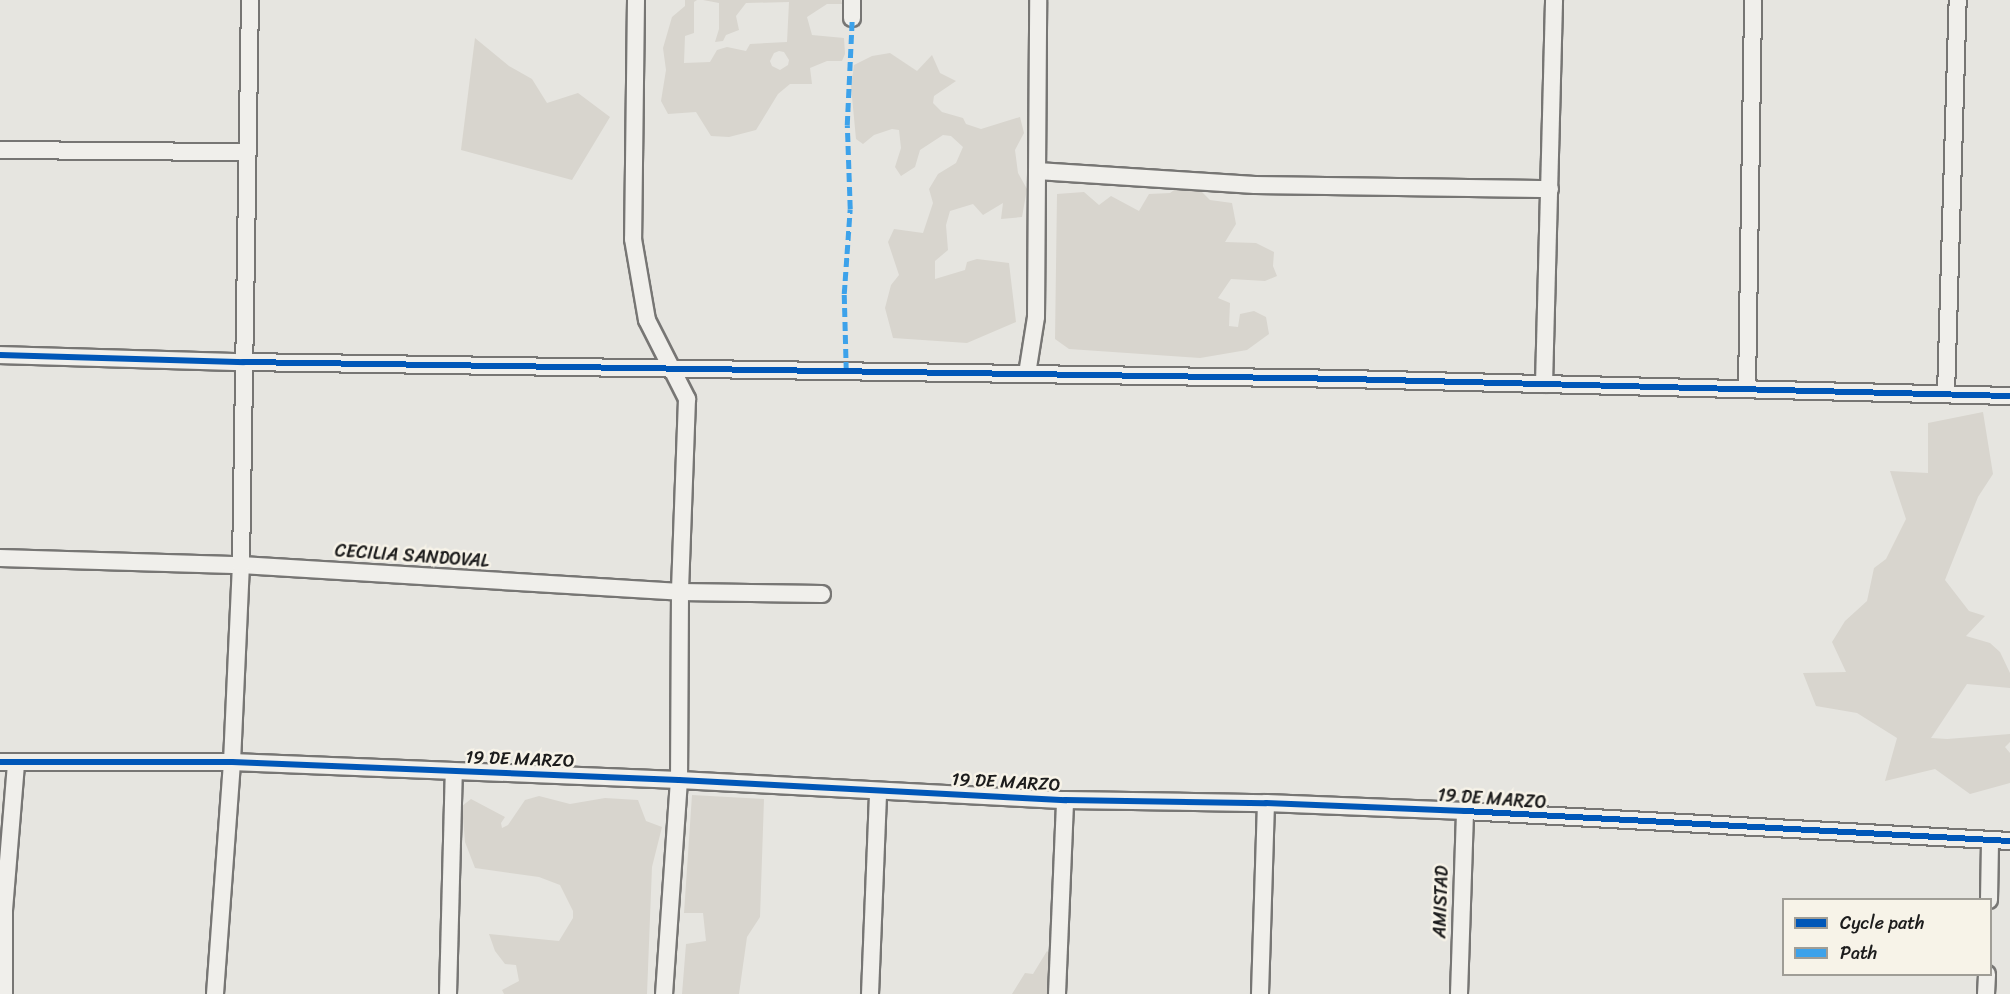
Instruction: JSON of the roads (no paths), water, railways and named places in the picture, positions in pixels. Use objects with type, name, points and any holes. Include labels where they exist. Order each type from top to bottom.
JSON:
[{"type":"street","points":[[215,994],[232,762],[241,565],[250,0]]},
{"type":"street","points":[[636,0],[633,239],[647,320],[687,399],[680,592],[680,780],[664,994]]},
{"type":"street","points":[[852,0],[852,18]]},
{"type":"street","points":[[1028,374],[1036,317],[1038,0]]},
{"type":"street","points":[[1545,384],[1554,0]]},
{"type":"street","points":[[1747,389],[1754,0]]},
{"type":"street","points":[[1946,394],[1958,0]]},
{"type":"street","points":[[0,150],[247,152]]},
{"type":"street","points":[[1037,171],[1145,176],[1255,185],[1550,189]]},
{"type":"street","points":[[0,355],[243,362],[1545,384],[2010,396]]},
{"type":"street","name":"CECILIA SANDOVAL","points":[[0,558],[241,565],[680,592],[822,594]]},
{"type":"street","points":[[4,994],[8,762]]},
{"type":"street","name":"19 DE MARZO","points":[[8,762],[232,762],[680,780],[1065,800],[1266,803],[1465,811],[1990,842],[2010,841]]},
{"type":"street","points":[[448,994],[454,772]]},
{"type":"street","points":[[870,994],[878,792]]},
{"type":"street","points":[[1057,994],[1065,800]]},
{"type":"street","points":[[1260,994],[1266,803]]},
{"type":"street","name":"AMISTAD","points":[[1459,994],[1465,811]]},
{"type":"street","points":[[1989,898],[1990,842]]},
{"type":"street","points":[[1986,976],[1986,994]]}]
